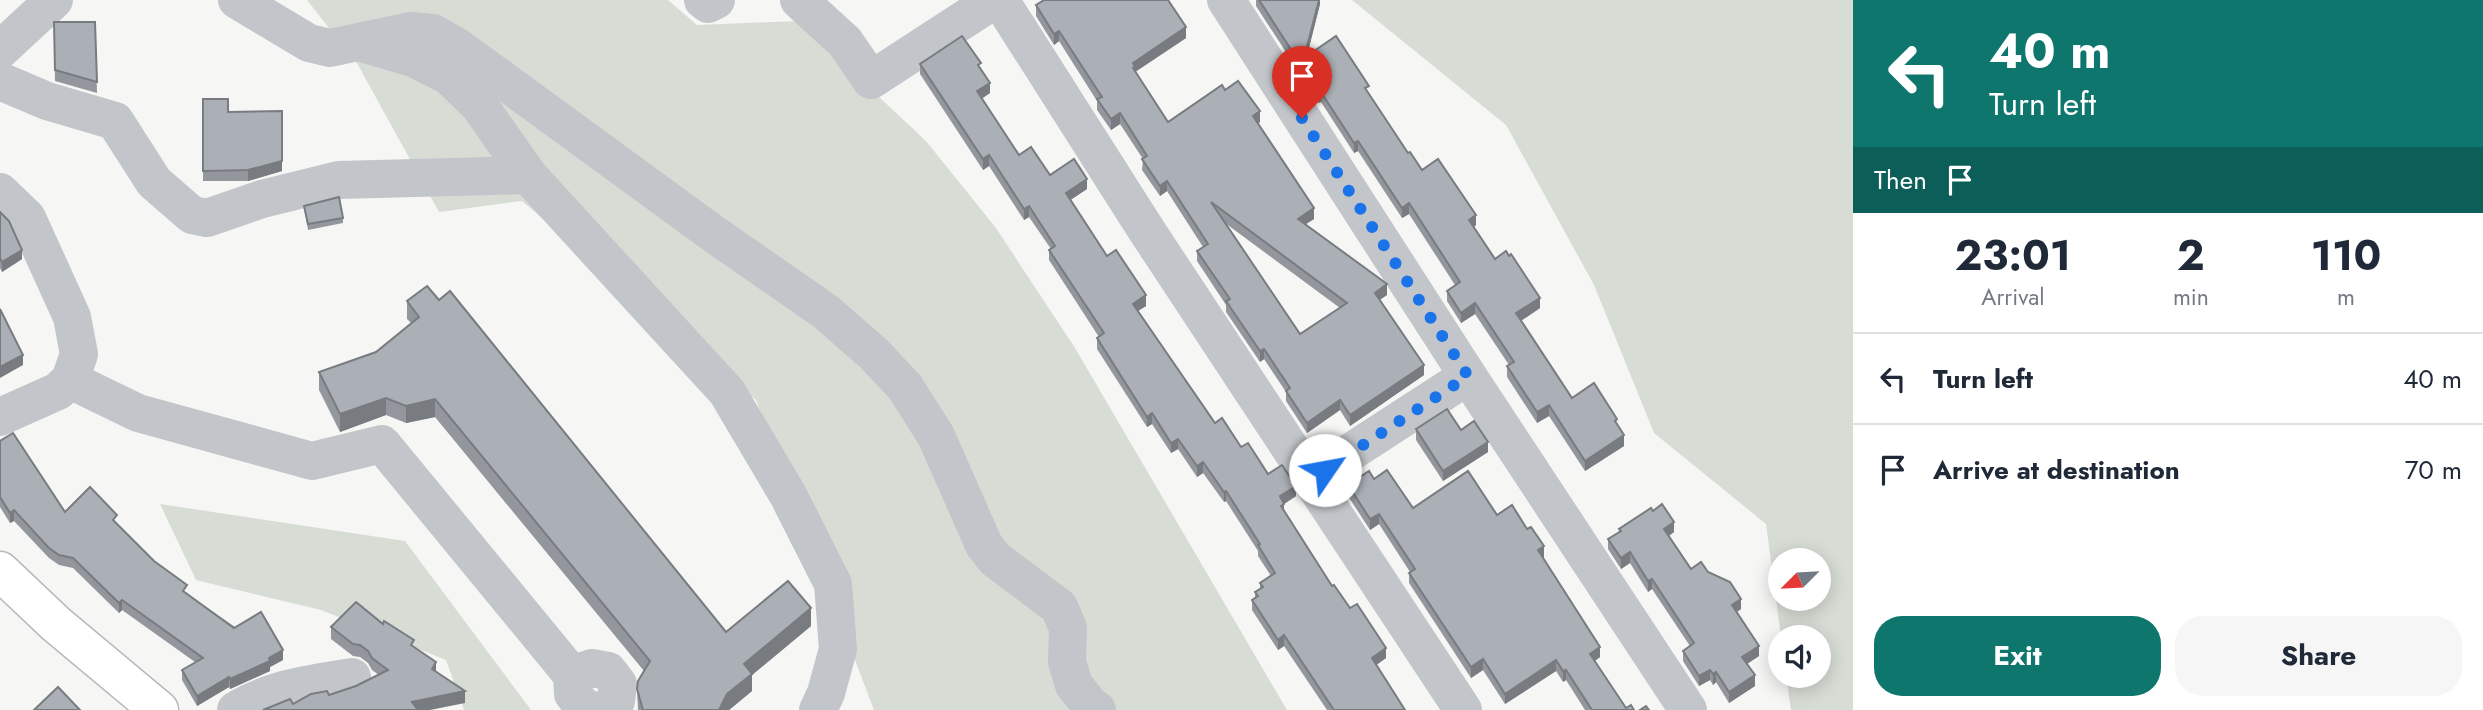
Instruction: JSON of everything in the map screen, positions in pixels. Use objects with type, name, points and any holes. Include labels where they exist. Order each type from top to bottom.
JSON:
[{"type":"main road","points":[[0,571],[56,624],[159,710]]},
{"type":"street","points":[[13,25],[54,0]]},
{"type":"street","points":[[237,0],[309,43],[330,48],[410,31],[433,33],[459,48],[711,232],[826,312],[874,354],[905,387],[936,436],[984,545],[995,559],[1059,607],[1068,628],[1067,662],[1074,685],[1097,710]]},
{"type":"street","points":[[703,0],[708,4],[716,0]]},
{"type":"street","points":[[799,0],[845,42],[871,80],[994,0]]},
{"type":"street","points":[[1000,0],[1309,480],[1463,710]]},
{"type":"street","points":[[1226,0],[1468,376],[1688,710]]},
{"type":"street","points":[[360,43],[413,58],[449,76],[479,105],[528,175],[727,392],[788,495],[833,584],[838,649],[826,693],[817,710]]},
{"type":"street","points":[[0,81],[47,101],[115,121],[154,182],[192,215],[207,218],[262,199],[339,180],[528,175]]},
{"type":"street","points":[[0,192],[27,218],[72,317],[79,354],[69,380],[58,391],[0,417]]},
{"type":"street","points":[[1309,480],[1468,376]]},
{"type":"street","points":[[69,380],[138,412],[312,461],[382,444],[572,675],[573,694],[585,709],[593,710]]},
{"type":"street","points":[[572,675],[592,668],[608,671],[618,684],[616,701],[604,710]]},
{"type":"street","points":[[236,710],[283,689],[352,677]]},
{"type":"shaded area","points":[[307,0],[668,0],[697,25],[798,21],[926,141],[996,228],[1075,348],[1287,710],[874,710],[756,400],[522,201],[439,212],[358,65]]},
{"type":"shaded area","points":[[1352,0],[1853,0],[1853,710],[1791,710],[1788,688],[1831,688],[1831,625],[1779,625],[1778,611],[1831,611],[1831,548],[1769,548],[1766,524],[1654,433],[1594,285],[1506,125]]},
{"type":"shaded area","points":[[160,504],[405,541],[531,710],[464,710],[446,660],[321,610],[196,580]]},
{"type":"building","points":[[1044,0],[1168,0],[1186,27],[1133,63],[1133,68],[1168,122],[1222,85],[1225,90],[1238,81],[1260,111],[1253,116],[1314,208],[1298,219],[1387,284],[1375,293],[1424,365],[1350,415],[1340,400],[1307,423],[1286,391],[1290,388],[1264,349],[1260,351],[1226,301],[1230,299],[1197,251],[1208,244],[1167,181],[1160,186],[1142,159],[1147,156],[1120,113],[1111,119],[1097,99],[1102,97],[1059,31],[1054,34],[1036,5]],"holes":[[[1211,202],[1347,303],[1300,334]]]},
{"type":"building","points":[[1259,0],[1319,0],[1304,58],[1336,36],[1369,86],[1365,88],[1408,153],[1410,152],[1422,170],[1438,159],[1476,215],[1469,220],[1495,259],[1506,251],[1509,256],[1511,254],[1540,298],[1516,313],[1572,398],[1594,383],[1624,435],[1585,461],[1549,405],[1537,412],[1507,366],[1514,362],[1475,303],[1461,313],[1447,291],[1460,282],[1409,203],[1402,208],[1358,141],[1354,143],[1321,92],[1319,93]]},
{"type":"building","points":[[54,22],[95,22],[97,82],[55,70]]},
{"type":"building","points":[[962,36],[981,63],[978,65],[990,83],[977,91],[1019,155],[1031,147],[1050,175],[1074,159],[1087,179],[1066,193],[1107,256],[1116,250],[1146,295],[1133,304],[1215,423],[1222,418],[1241,447],[1248,443],[1268,474],[1282,465],[1296,486],[1280,496],[1284,504],[1281,506],[1332,586],[1334,585],[1350,608],[1357,604],[1386,648],[1372,658],[1405,710],[1334,710],[1284,635],[1278,640],[1252,600],[1258,596],[1255,592],[1263,587],[1260,583],[1275,573],[1258,545],[1260,544],[1226,491],[1224,492],[1203,462],[1197,466],[1178,439],[1171,443],[1152,413],[1147,417],[1097,338],[1104,333],[1049,250],[1055,246],[1029,206],[1024,209],[989,155],[983,159],[920,64]]},
{"type":"building","points":[[203,99],[228,99],[228,112],[282,111],[282,161],[248,170],[203,171]]},
{"type":"building","points":[[339,197],[343,218],[308,224],[304,206]]},
{"type":"building","points":[[0,212],[9,221],[22,250],[2,262],[0,258]]},
{"type":"building","points":[[427,286],[439,300],[450,291],[726,632],[788,581],[811,608],[744,664],[752,674],[727,694],[719,710],[643,710],[637,689],[638,681],[650,661],[435,399],[406,406],[386,398],[340,414],[319,372],[376,352],[419,317],[407,301]]},
{"type":"building","points":[[0,309],[23,355],[0,367]]},
{"type":"building","points":[[1447,409],[1461,430],[1474,421],[1488,442],[1443,471],[1416,429]]},
{"type":"building","points":[[13,433],[65,512],[90,487],[117,515],[113,520],[154,561],[187,585],[183,591],[234,628],[261,612],[283,650],[269,658],[270,661],[230,679],[229,677],[197,696],[182,670],[203,658],[122,600],[119,603],[73,558],[59,555],[49,548],[14,510],[10,513],[0,497],[0,441]]},
{"type":"building","points":[[1387,470],[1413,508],[1468,471],[1497,515],[1512,505],[1527,529],[1531,527],[1544,546],[1538,550],[1600,647],[1590,654],[1626,708],[1631,705],[1634,710],[1592,710],[1566,670],[1563,671],[1556,660],[1505,694],[1483,659],[1471,667],[1409,573],[1415,569],[1379,514],[1370,519],[1348,485],[1369,471],[1374,479]]},
{"type":"building","points":[[1662,504],[1674,522],[1664,529],[1691,569],[1701,562],[1708,572],[1730,582],[1741,599],[1732,605],[1759,646],[1742,657],[1755,675],[1729,692],[1716,672],[1713,674],[1710,670],[1699,676],[1683,651],[1694,643],[1652,579],[1648,581],[1630,552],[1621,558],[1608,539],[1651,508],[1653,511]]},
{"type":"building","points":[[356,602],[383,624],[384,621],[414,640],[411,645],[436,662],[432,669],[465,691],[412,702],[418,710],[263,710],[290,699],[293,704],[311,694],[327,691],[329,695],[356,686],[388,670],[372,658],[368,651],[353,644],[331,627]]},
{"type":"building","points":[[58,687],[80,710],[34,710]]},
{"type":"route","points":[[1302,118],[1468,376],[1325,470]]}]
